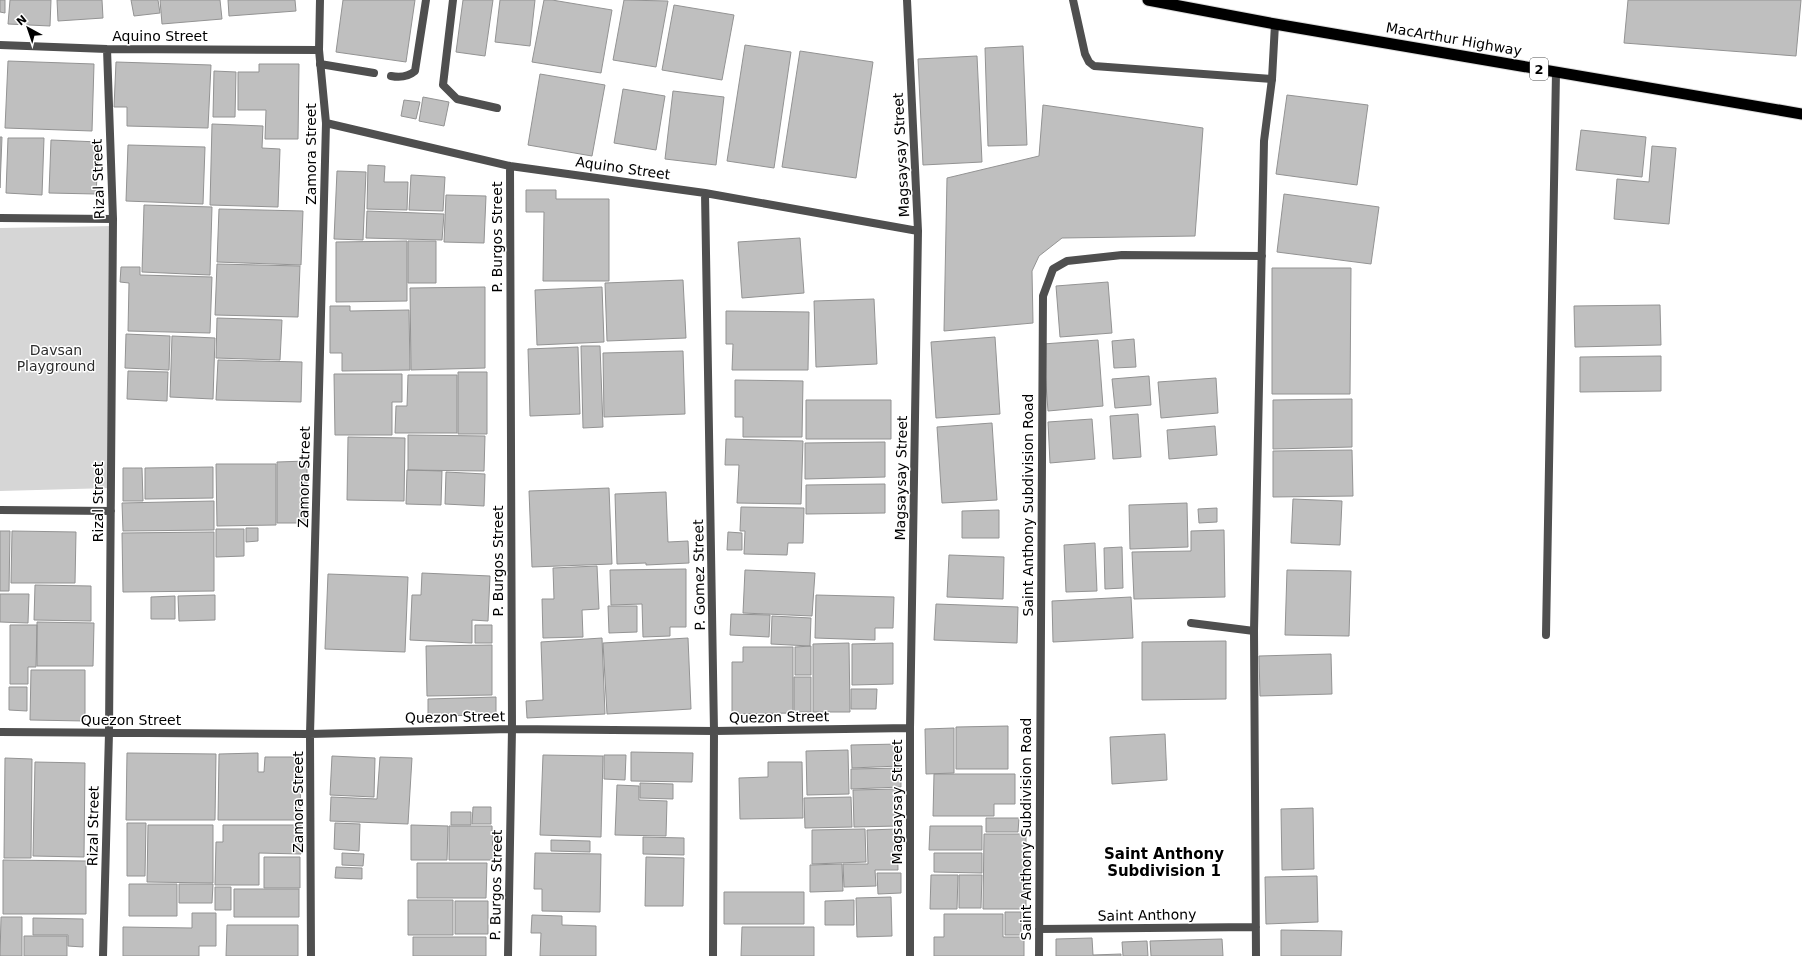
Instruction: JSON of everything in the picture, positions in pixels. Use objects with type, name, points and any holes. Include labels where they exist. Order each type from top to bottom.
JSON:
[{"type":"highway","name":"MacArthur Highway","points":[[1148,0],[1275,24],[1802,114]]},
{"type":"street","name":"Zamora Street","points":[[311,956],[310,734],[326,123],[319,50],[320,0]]},
{"type":"street","points":[[392,76],[410,76],[415,71],[426,0]]},
{"type":"street","points":[[453,0],[443,85],[457,98],[497,108]]},
{"type":"street","name":"Magsaysay Street","points":[[907,0],[918,231],[910,728],[910,956]]},
{"type":"street","points":[[1073,0],[1085,54],[1089,62],[1094,66],[1272,78]]},
{"type":"street","points":[[1256,956],[1254,631],[1264,141],[1272,78],[1275,24]]},
{"type":"street","name":"Aquino Street","points":[[0,45],[107,49],[319,50]]},
{"type":"street","name":"Rizal Street","points":[[103,956],[109,733],[113,219],[107,49]]},
{"type":"street","points":[[320,64],[374,73]]},
{"type":"street","points":[[1546,635],[1556,72]]},
{"type":"street","name":"Aquino Street","points":[[326,123],[510,166],[705,193],[918,231]]},
{"type":"street","name":"P. Burgos Street","points":[[508,956],[512,729],[510,166]]},
{"type":"street","name":"P. Gomez Street","points":[[705,193],[714,731],[713,956]]},
{"type":"street","points":[[0,218],[113,219]]},
{"type":"street","name":"Saint Anthony Subdivision Road","points":[[1038,956],[1043,296],[1052,270],[1067,261],[1122,254],[1262,256]]},
{"type":"street","points":[[0,510],[111,511]]},
{"type":"street","points":[[1191,623],[1254,631]]},
{"type":"street","name":"Quezon Street","points":[[0,732],[310,734],[512,729],[714,731],[910,728]]},
{"type":"street","name":"Saint Anthony","points":[[1039,929],[1256,927]]},
{"type":"green space","name":"Davsan Playground","points":[[113,226],[111,488],[0,491],[0,228]]},
{"type":"building","points":[[0,0],[5,0],[5,13],[0,12]]},
{"type":"building","points":[[10,0],[51,0],[50,26],[8,24]]},
{"type":"building","points":[[57,0],[102,0],[103,18],[58,21]]},
{"type":"building","points":[[131,0],[158,0],[160,13],[134,16]]},
{"type":"building","points":[[160,0],[220,0],[222,19],[162,24]]},
{"type":"building","points":[[228,0],[295,0],[296,11],[229,16]]},
{"type":"building","points":[[343,0],[415,0],[406,62],[336,52]]},
{"type":"building","points":[[463,0],[493,0],[485,56],[456,52]]},
{"type":"building","points":[[500,0],[535,0],[530,46],[495,42]]},
{"type":"building","points":[[544,0],[612,10],[601,73],[532,62]]},
{"type":"building","points":[[624,0],[668,1],[656,67],[613,60]]},
{"type":"building","points":[[1628,0],[1801,0],[1796,56],[1624,43]]},
{"type":"building","points":[[674,5],[734,15],[722,80],[662,70]]},
{"type":"building","points":[[745,45],[791,52],[774,168],[727,161]]},
{"type":"building","points":[[1023,46],[1027,145],[988,146],[985,48]]},
{"type":"building","points":[[800,51],[873,62],[856,178],[782,167]]},
{"type":"building","points":[[977,56],[982,162],[923,165],[918,59]]},
{"type":"building","points":[[8,61],[94,64],[92,131],[5,128]]},
{"type":"building","points":[[116,62],[211,65],[208,128],[127,126],[127,107],[114,107]]},
{"type":"building","points":[[259,64],[299,64],[298,139],[265,139],[266,110],[238,110],[238,72],[259,72]]},
{"type":"building","points":[[214,71],[236,72],[235,117],[213,117]]},
{"type":"building","points":[[540,74],[605,85],[592,156],[528,145]]},
{"type":"building","points":[[623,89],[665,96],[656,150],[614,143]]},
{"type":"building","points":[[673,91],[724,97],[716,165],[665,159]]},
{"type":"building","points":[[1287,95],[1368,105],[1357,185],[1276,174]]},
{"type":"building","points":[[423,97],[449,102],[444,126],[419,121]]},
{"type":"building","points":[[404,100],[420,102],[416,119],[401,116]]},
{"type":"building","points":[[1043,105],[1203,128],[1195,236],[1062,238],[1039,256],[1032,271],[1033,323],[944,331],[947,178],[1039,156]]},
{"type":"building","points":[[212,124],[263,126],[262,148],[280,149],[278,207],[210,205]]},
{"type":"building","points":[[1581,130],[1646,137],[1642,177],[1576,170]]},
{"type":"building","points":[[0,137],[2,137],[0,188]]},
{"type":"building","points":[[8,138],[44,138],[42,195],[6,193]]},
{"type":"building","points":[[51,140],[99,142],[96,194],[49,193]]},
{"type":"building","points":[[128,145],[205,147],[203,204],[126,201]]},
{"type":"building","points":[[1652,146],[1676,148],[1669,224],[1614,219],[1617,179],[1649,182]]},
{"type":"building","points":[[368,165],[385,166],[384,182],[408,182],[407,210],[367,209]]},
{"type":"building","points":[[337,171],[366,172],[363,240],[334,239]]},
{"type":"building","points":[[411,175],[445,177],[443,211],[409,210]]},
{"type":"building","points":[[526,190],[556,190],[556,199],[609,199],[609,281],[543,281],[544,212],[526,212]]},
{"type":"building","points":[[1284,194],[1379,207],[1371,264],[1277,252]]},
{"type":"building","points":[[446,195],[486,196],[484,243],[444,242]]},
{"type":"building","points":[[144,205],[212,207],[210,275],[142,272]]},
{"type":"building","points":[[219,209],[303,211],[301,265],[217,262]]},
{"type":"building","points":[[367,211],[444,214],[442,240],[366,238]]},
{"type":"building","points":[[800,238],[804,293],[742,298],[738,242]]},
{"type":"building","points":[[407,241],[407,301],[336,302],[336,242]]},
{"type":"building","points":[[408,241],[436,241],[436,283],[408,283]]},
{"type":"building","points":[[217,264],[300,266],[298,317],[215,315]]},
{"type":"building","points":[[121,267],[140,267],[140,275],[212,277],[210,333],[128,331],[129,283],[120,282]]},
{"type":"building","points":[[1272,268],[1351,268],[1350,394],[1272,394]]},
{"type":"building","points":[[683,280],[686,338],[607,341],[605,283]]},
{"type":"building","points":[[1108,282],[1112,333],[1060,337],[1056,286]]},
{"type":"building","points":[[485,287],[485,368],[411,370],[410,288]]},
{"type":"building","points":[[602,287],[604,342],[537,345],[535,290]]},
{"type":"building","points":[[874,299],[877,364],[816,367],[814,301]]},
{"type":"building","points":[[1660,305],[1661,345],[1575,347],[1574,306]]},
{"type":"building","points":[[330,306],[350,306],[350,311],[409,310],[410,370],[342,371],[342,353],[330,353]]},
{"type":"building","points":[[726,311],[809,312],[808,370],[732,370],[733,344],[726,344]]},
{"type":"building","points":[[217,318],[282,320],[280,360],[216,358]]},
{"type":"building","points":[[126,334],[170,336],[169,370],[125,368]]},
{"type":"building","points":[[172,336],[215,338],[213,399],[170,397]]},
{"type":"building","points":[[995,337],[1000,414],[936,418],[931,342]]},
{"type":"building","points":[[1134,339],[1136,367],[1114,368],[1112,341]]},
{"type":"building","points":[[1098,340],[1103,406],[1048,411],[1043,344]]},
{"type":"building","points":[[581,346],[600,346],[603,427],[583,428]]},
{"type":"building","points":[[578,347],[580,414],[530,416],[528,349]]},
{"type":"building","points":[[683,351],[685,414],[604,417],[603,353]]},
{"type":"building","points":[[1661,356],[1661,391],[1580,392],[1580,357]]},
{"type":"building","points":[[218,360],[302,362],[301,402],[216,400]]},
{"type":"building","points":[[128,371],[168,372],[167,401],[127,399]]},
{"type":"building","points":[[458,372],[487,372],[487,434],[458,434]]},
{"type":"building","points":[[334,374],[402,374],[402,402],[392,402],[392,435],[335,435]]},
{"type":"building","points":[[408,375],[457,375],[457,433],[395,433],[396,406],[407,406]]},
{"type":"building","points":[[1149,376],[1151,405],[1115,408],[1112,379]]},
{"type":"building","points":[[1216,378],[1218,413],[1161,418],[1158,382]]},
{"type":"building","points":[[735,380],[803,381],[802,437],[743,437],[743,417],[735,417]]},
{"type":"building","points":[[1352,399],[1352,447],[1273,449],[1273,400]]},
{"type":"building","points":[[806,400],[891,400],[891,439],[806,439]]},
{"type":"building","points":[[1138,414],[1141,457],[1113,459],[1110,416]]},
{"type":"building","points":[[1092,419],[1095,459],[1050,463],[1048,422]]},
{"type":"building","points":[[992,423],[997,500],[942,503],[937,427]]},
{"type":"building","points":[[1215,426],[1217,455],[1169,459],[1167,430]]},
{"type":"building","points":[[408,435],[485,436],[484,471],[408,470]]},
{"type":"building","points":[[348,437],[405,438],[404,501],[347,500]]},
{"type":"building","points":[[726,439],[803,441],[801,504],[737,503],[739,465],[725,465]]},
{"type":"building","points":[[885,442],[885,477],[805,479],[805,443]]},
{"type":"building","points":[[1352,450],[1353,496],[1273,497],[1273,451]]},
{"type":"building","points":[[307,461],[307,523],[277,523],[277,462]]},
{"type":"building","points":[[216,464],[276,464],[276,525],[217,526]]},
{"type":"building","points":[[213,467],[213,498],[145,499],[145,468]]},
{"type":"building","points":[[123,468],[142,468],[143,501],[123,501]]},
{"type":"building","points":[[407,470],[442,471],[441,505],[406,504]]},
{"type":"building","points":[[446,472],[485,474],[484,506],[445,504]]},
{"type":"building","points":[[885,484],[885,513],[806,514],[806,485]]},
{"type":"building","points":[[609,488],[612,564],[532,567],[529,491]]},
{"type":"building","points":[[666,492],[668,542],[688,541],[689,563],[646,565],[646,563],[617,564],[615,494]]},
{"type":"building","points":[[1293,499],[1342,501],[1340,545],[1291,543]]},
{"type":"building","points":[[214,501],[214,530],[123,531],[122,503]]},
{"type":"building","points":[[1187,503],[1188,547],[1130,549],[1129,505]]},
{"type":"building","points":[[741,507],[804,508],[803,543],[788,543],[787,555],[744,554],[745,531],[740,531]]},
{"type":"building","points":[[1217,508],[1217,522],[1199,523],[1198,509]]},
{"type":"building","points":[[999,510],[999,538],[962,538],[962,511]]},
{"type":"building","points":[[246,528],[258,528],[258,541],[246,542]]},
{"type":"building","points":[[216,529],[244,529],[244,556],[216,557]]},
{"type":"building","points":[[1224,530],[1225,597],[1134,599],[1132,552],[1191,551],[1191,531]]},
{"type":"building","points":[[0,531],[10,531],[9,591],[0,591]]},
{"type":"building","points":[[12,531],[76,532],[75,583],[11,583]]},
{"type":"building","points":[[214,532],[214,591],[123,592],[122,533]]},
{"type":"building","points":[[728,532],[742,533],[742,550],[727,550]]},
{"type":"building","points":[[1095,543],[1097,591],[1066,592],[1064,545]]},
{"type":"building","points":[[1122,547],[1123,588],[1105,589],[1104,548]]},
{"type":"building","points":[[949,555],[1004,557],[1003,599],[947,597]]},
{"type":"building","points":[[597,566],[599,609],[582,610],[583,637],[543,638],[542,599],[554,599],[553,568]]},
{"type":"building","points":[[686,569],[686,627],[670,627],[670,636],[643,637],[642,604],[611,605],[610,570]]},
{"type":"building","points":[[745,570],[815,573],[812,616],[743,613]]},
{"type":"building","points":[[1287,570],[1351,571],[1349,636],[1285,635]]},
{"type":"building","points":[[422,573],[490,576],[488,621],[472,620],[472,643],[410,640],[412,595],[421,595]]},
{"type":"building","points":[[328,574],[408,577],[405,652],[325,649]]},
{"type":"building","points":[[35,585],[91,586],[91,621],[34,620]]},
{"type":"building","points":[[0,594],[29,594],[28,623],[0,622]]},
{"type":"building","points":[[215,595],[215,620],[179,621],[178,596]]},
{"type":"building","points":[[816,595],[894,597],[893,628],[875,628],[875,640],[815,638]]},
{"type":"building","points":[[175,596],[175,619],[151,619],[151,597]]},
{"type":"building","points":[[1131,597],[1133,638],[1053,642],[1052,601]]},
{"type":"building","points":[[936,604],[1018,607],[1017,643],[934,640]]},
{"type":"building","points":[[608,606],[637,606],[637,632],[609,633]]},
{"type":"building","points":[[731,614],[770,615],[769,637],[730,635]]},
{"type":"building","points":[[772,616],[811,618],[810,646],[771,644]]},
{"type":"building","points":[[37,622],[94,623],[93,666],[37,666]]},
{"type":"building","points":[[10,625],[37,625],[36,667],[28,667],[28,684],[10,684]]},
{"type":"building","points":[[475,625],[492,625],[492,643],[475,643]]},
{"type":"building","points":[[602,638],[605,714],[527,718],[526,701],[543,700],[541,642]]},
{"type":"building","points":[[688,638],[691,709],[607,714],[603,643]]},
{"type":"building","points":[[1226,641],[1226,699],[1142,700],[1142,642]]},
{"type":"building","points":[[849,643],[850,712],[813,712],[813,644]]},
{"type":"building","points":[[893,643],[893,684],[852,685],[852,644]]},
{"type":"building","points":[[492,645],[492,695],[427,696],[426,646]]},
{"type":"building","points":[[811,646],[811,675],[795,675],[795,647]]},
{"type":"building","points":[[743,647],[793,647],[793,713],[732,714],[732,662],[743,662]]},
{"type":"building","points":[[1331,654],[1332,694],[1260,696],[1259,656]]},
{"type":"building","points":[[31,670],[85,670],[85,721],[30,720]]},
{"type":"building","points":[[794,677],[811,677],[811,712],[794,712]]},
{"type":"building","points":[[9,687],[27,687],[27,711],[9,710]]},
{"type":"building","points":[[851,689],[877,689],[876,709],[851,709]]},
{"type":"building","points":[[496,697],[496,715],[428,716],[428,699]]},
{"type":"building","points":[[1008,726],[1008,769],[956,769],[956,727]]},
{"type":"building","points":[[954,728],[954,773],[926,774],[925,729]]},
{"type":"building","points":[[1165,734],[1167,780],[1112,784],[1110,737]]},
{"type":"building","points":[[899,744],[899,766],[852,768],[851,745]]},
{"type":"building","points":[[848,750],[849,794],[807,795],[806,751]]},
{"type":"building","points":[[631,752],[693,753],[692,782],[631,781]]},
{"type":"building","points":[[127,753],[216,754],[215,820],[126,820]]},
{"type":"building","points":[[258,753],[258,772],[264,772],[265,757],[301,757],[300,820],[218,820],[219,754]]},
{"type":"building","points":[[543,755],[603,756],[601,837],[540,835]]},
{"type":"building","points":[[604,755],[626,755],[625,780],[604,779]]},
{"type":"building","points":[[332,756],[375,758],[374,797],[330,795]]},
{"type":"building","points":[[380,757],[412,758],[408,824],[330,821],[331,797],[377,799]]},
{"type":"building","points":[[5,758],[32,759],[31,858],[4,858]]},
{"type":"building","points":[[35,762],[85,763],[84,857],[33,856]]},
{"type":"building","points":[[768,762],[802,762],[803,818],[740,819],[739,778],[768,777]]},
{"type":"building","points":[[901,768],[901,787],[851,789],[851,769]]},
{"type":"building","points":[[934,774],[1015,774],[1015,804],[994,804],[994,816],[933,816]]},
{"type":"building","points":[[640,783],[673,784],[673,799],[640,798]]},
{"type":"building","points":[[617,785],[639,786],[639,800],[667,801],[666,836],[615,835]]},
{"type":"building","points":[[897,789],[897,826],[854,827],[853,790]]},
{"type":"building","points":[[851,797],[852,827],[805,828],[804,798]]},
{"type":"building","points":[[473,807],[491,807],[491,824],[472,824]]},
{"type":"building","points":[[1313,808],[1314,869],[1282,870],[1281,809]]},
{"type":"building","points":[[451,812],[471,812],[471,825],[451,825]]},
{"type":"building","points":[[986,818],[1019,818],[1018,832],[986,832]]},
{"type":"building","points":[[127,823],[146,823],[145,876],[127,876]]},
{"type":"building","points":[[335,823],[360,824],[359,851],[334,849]]},
{"type":"building","points":[[148,825],[213,825],[213,883],[147,882]]},
{"type":"building","points":[[223,825],[301,825],[301,854],[259,853],[259,885],[215,885],[216,842],[223,842]]},
{"type":"building","points":[[411,825],[448,826],[447,860],[411,860]]},
{"type":"building","points":[[449,826],[492,826],[493,860],[449,860]]},
{"type":"building","points":[[930,826],[982,826],[982,850],[929,850]]},
{"type":"building","points":[[865,829],[866,862],[812,864],[812,830]]},
{"type":"building","points":[[897,829],[898,870],[875,870],[876,886],[844,887],[843,864],[868,864],[867,830]]},
{"type":"building","points":[[984,834],[1026,834],[1026,909],[983,909]]},
{"type":"building","points":[[643,837],[684,838],[684,855],[643,854]]},
{"type":"building","points":[[551,840],[590,841],[590,852],[551,851]]},
{"type":"building","points":[[342,853],[364,854],[363,866],[342,865]]},
{"type":"building","points":[[535,853],[601,854],[600,912],[542,911],[542,889],[534,889]]},
{"type":"building","points":[[934,853],[982,853],[982,873],[934,872]]},
{"type":"building","points":[[264,857],[300,857],[300,888],[264,888]]},
{"type":"building","points":[[646,857],[684,858],[683,906],[645,906]]},
{"type":"building","points":[[3,860],[86,861],[86,914],[3,914]]},
{"type":"building","points":[[417,863],[487,863],[486,898],[417,898]]},
{"type":"building","points":[[842,864],[843,891],[810,892],[810,865]]},
{"type":"building","points":[[336,867],[362,868],[362,879],[335,878]]},
{"type":"building","points":[[877,873],[901,873],[901,893],[878,894]]},
{"type":"building","points":[[931,875],[958,875],[957,909],[930,909]]},
{"type":"building","points":[[959,875],[982,875],[981,908],[959,908]]},
{"type":"building","points":[[1317,876],[1318,922],[1266,924],[1265,877]]},
{"type":"building","points":[[129,884],[177,884],[177,916],[129,916]]},
{"type":"building","points":[[179,884],[213,884],[212,903],[179,903]]},
{"type":"building","points":[[215,887],[231,887],[231,910],[215,910]]},
{"type":"building","points":[[234,889],[299,889],[299,917],[234,917]]},
{"type":"building","points":[[724,892],[804,892],[804,924],[724,924]]},
{"type":"building","points":[[891,897],[892,936],[857,937],[856,898]]},
{"type":"building","points":[[408,900],[453,900],[453,935],[408,935]]},
{"type":"building","points":[[854,900],[854,925],[825,925],[825,901]]},
{"type":"building","points":[[455,901],[488,901],[488,934],[455,934]]},
{"type":"building","points":[[1005,912],[1021,912],[1021,935],[1005,935]]},
{"type":"building","points":[[192,913],[216,913],[216,946],[199,946],[199,956],[123,956],[123,927],[192,928]]},
{"type":"building","points":[[944,914],[1003,914],[1003,937],[1024,937],[1024,956],[934,956],[934,937],[944,937]]},
{"type":"building","points":[[532,915],[562,916],[562,925],[596,926],[596,956],[540,956],[541,933],[531,933]]},
{"type":"building","points":[[1,917],[22,917],[22,956],[0,956]]},
{"type":"building","points":[[33,918],[83,919],[83,947],[68,946],[68,935],[33,935]]},
{"type":"building","points":[[227,925],[298,925],[298,956],[226,956]]},
{"type":"building","points":[[742,927],[814,927],[814,956],[741,956]]},
{"type":"building","points":[[1281,930],[1342,931],[1341,956],[1281,956]]},
{"type":"building","points":[[24,936],[67,936],[67,956],[24,956]]},
{"type":"building","points":[[413,937],[486,937],[486,956],[413,956]]},
{"type":"building","points":[[1092,938],[1093,955],[1121,954],[1121,956],[1056,956],[1056,939]]},
{"type":"building","points":[[1222,939],[1223,956],[1151,956],[1150,941]]},
{"type":"building","points":[[1147,941],[1148,956],[1123,956],[1122,942]]},
{"type":"district","name":"Saint Anthony Subdivision 1","points":[[1164,862]]}]
